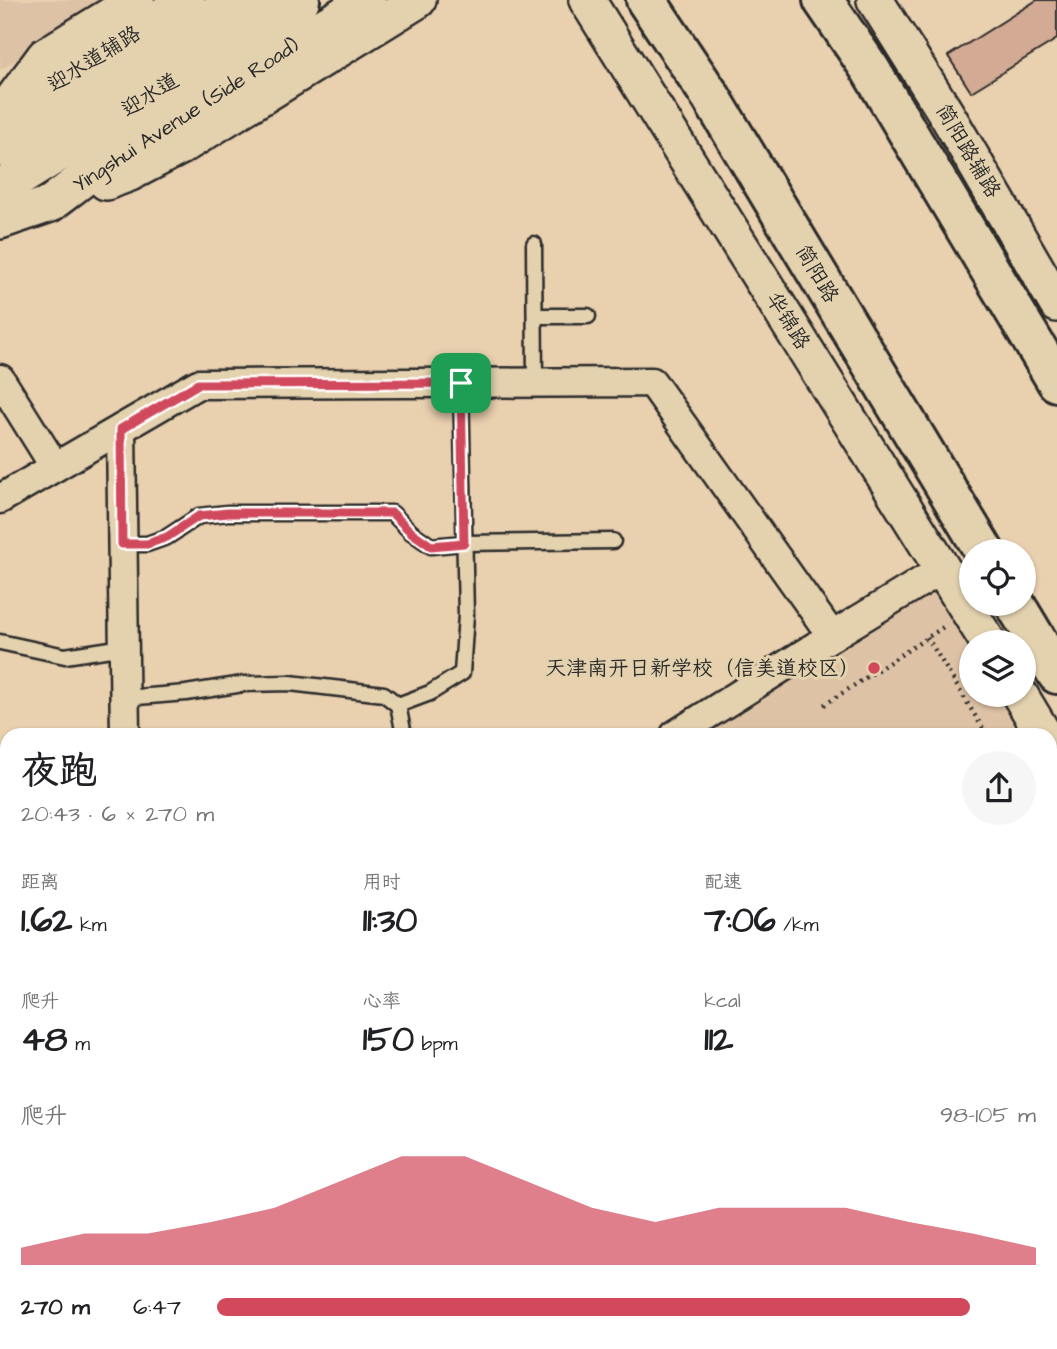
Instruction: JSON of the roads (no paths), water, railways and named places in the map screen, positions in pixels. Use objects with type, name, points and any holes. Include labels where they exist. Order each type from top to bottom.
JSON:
[{"type":"main road","name":"迎水道","points":[[0,148],[240,0]]},
{"type":"main road","name":"迎水道","points":[[0,189],[300,0]]},
{"type":"main road","name":"简阳路","points":[[646,0],[711,97],[977,539]]},
{"type":"main road","points":[[823,0],[870,69],[1057,382]]},
{"type":"main road","points":[[1022,616],[1057,674]]},
{"type":"street","name":"迎水道辅路","points":[[0,117],[187,0]]},
{"type":"street","name":"Yingshui Avenue (Side Road)","points":[[0,221],[50,204],[161,125],[367,0]]},
{"type":"street","points":[[50,204],[130,173],[180,147],[418,0]]},
{"type":"street","name":"华锦路","points":[[587,0],[981,630]]},
{"type":"street","name":"简阳路辅路","points":[[875,0],[947,115],[1057,304]]},
{"type":"street","points":[[0,117],[45,56],[115,6]]},
{"type":"street","points":[[0,379],[55,467]]},
{"type":"street","points":[[0,499],[198,384],[652,382],[832,636]]},
{"type":"street","points":[[121,429],[125,728]]},
{"type":"street","points":[[686,728],[944,568]]},
{"type":"street","points":[[1027,707],[1040,728]]},
{"type":"lane","points":[[534,244],[535,383]]},
{"type":"lane","points":[[535,316],[588,316]]},
{"type":"lane","points":[[398,705],[430,694],[462,673],[466,615],[461,383]]},
{"type":"lane","points":[[122,544],[147,544],[167,537],[199,516],[228,513],[369,512],[392,513],[411,532],[431,546],[613,541]]},
{"type":"lane","points":[[0,642],[65,656],[124,647]]},
{"type":"lane","points":[[125,698],[186,693],[243,684],[290,683],[384,694],[398,705],[403,728]]},
{"type":"place","name":"天津南开日新学校（信美道校区）","points":[[874,668]]}]
